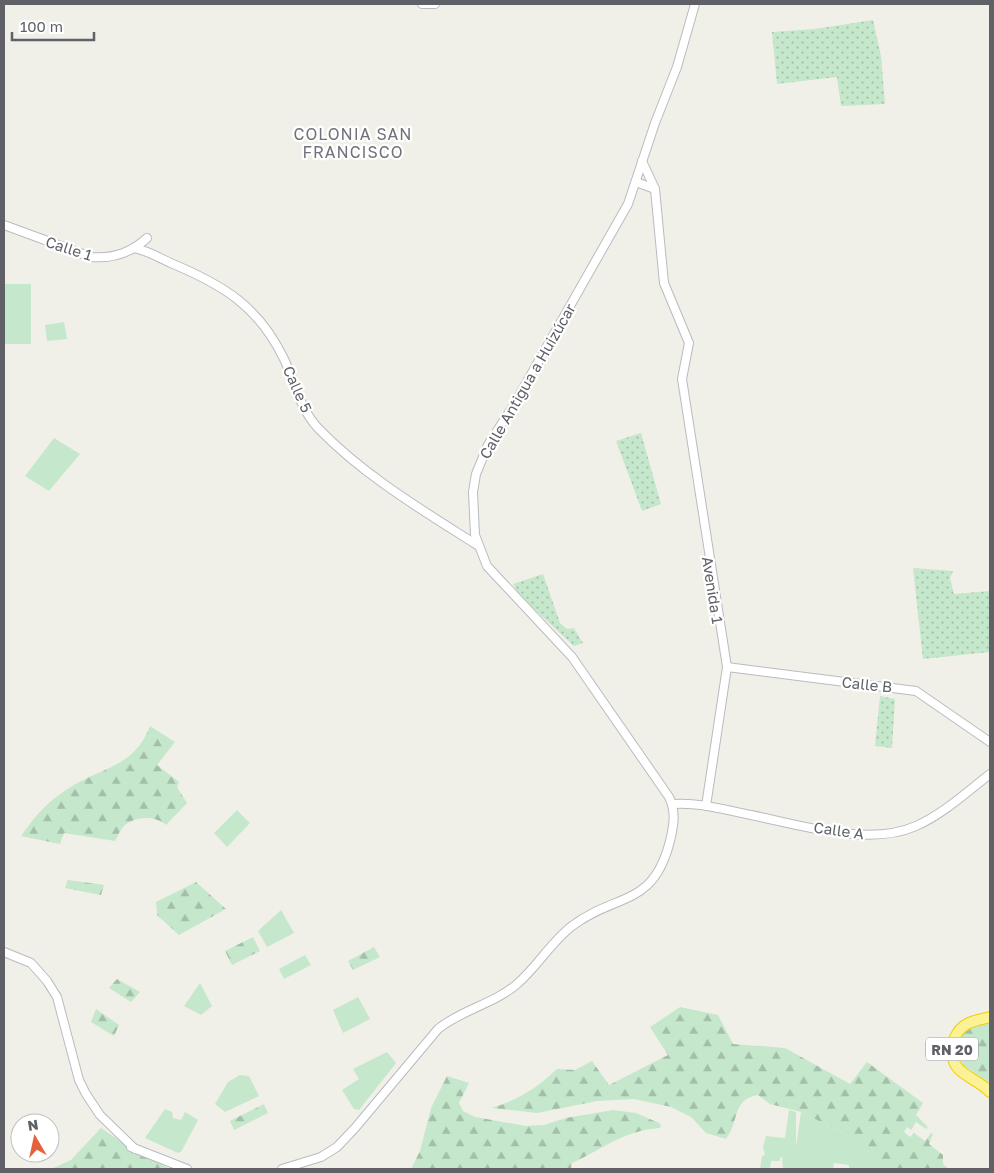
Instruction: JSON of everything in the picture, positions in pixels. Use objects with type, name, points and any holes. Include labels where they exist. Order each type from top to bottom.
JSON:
[{"type":"highway","name":"RN 20","points":[[989,1089],[959,1069],[952,1048],[955,1037],[965,1025],[990,1017]]},
{"type":"street","points":[[422,4],[435,4]]},
{"type":"street","name":"Calle Antigua a Huizúcar","points":[[673,804],[581,668],[551,633],[498,580],[487,566],[477,544],[473,520],[473,492],[476,474],[482,457],[628,204],[677,68],[695,4]]},
{"type":"street","points":[[642,161],[655,189]]},
{"type":"street","points":[[636,182],[655,189]]},
{"type":"street","name":"Avenida 1","points":[[655,189],[664,283],[689,343],[682,374],[716,607],[727,667],[706,806]]},
{"type":"street","name":"Calle 1","points":[[4,225],[91,257],[115,256],[134,248]]},
{"type":"street","points":[[134,248],[147,238],[149,251]]},
{"type":"street","name":"Calle 5","points":[[134,248],[149,251],[214,282],[245,306],[273,339],[285,361],[304,410],[317,426],[363,467],[396,492],[477,544]]},
{"type":"street","name":"Calle B","points":[[727,667],[916,690],[990,742]]},
{"type":"street","name":"Calle A","points":[[673,804],[687,803],[830,830],[879,835],[904,831],[918,826],[941,812],[990,774]]},
{"type":"street","points":[[282,1169],[316,1159],[334,1149],[356,1128],[438,1029],[448,1020],[517,985],[574,924],[633,896],[654,880],[664,865],[671,839],[675,814],[673,804]]},
{"type":"street","points":[[4,952],[31,963],[48,981],[57,997],[65,1028],[69,1058],[82,1098],[101,1123],[121,1141],[135,1149],[187,1169]]},
{"type":"green space","points":[[873,20],[881,56],[885,104],[841,106],[837,77],[777,84],[772,32],[815,29]]},
{"type":"green space","points":[[4,284],[31,284],[31,344],[4,344]]},
{"type":"green space","points":[[64,322],[67,339],[47,341],[45,325]]},
{"type":"green space","points":[[641,433],[661,504],[642,511],[616,441]]},
{"type":"green space","points":[[54,438],[80,454],[49,491],[25,476]]},
{"type":"green space","points":[[913,568],[953,571],[950,578],[954,594],[990,591],[990,652],[923,659]]},
{"type":"green space","points":[[543,574],[560,623],[567,629],[574,628],[583,643],[574,646],[520,596],[513,584]]},
{"type":"green space","points":[[880,696],[895,699],[892,748],[875,746]]},
{"type":"green space","points":[[150,726],[175,742],[157,765],[179,782],[177,787],[187,803],[166,825],[150,818],[139,819],[123,827],[115,841],[64,833],[60,844],[21,836],[41,810],[52,800],[78,782],[114,766],[135,751]]},
{"type":"green space","points":[[237,810],[250,823],[227,847],[214,833]]},
{"type":"green space","points":[[68,879],[104,885],[101,895],[65,888]]},
{"type":"green space","points":[[196,882],[226,909],[179,935],[157,915],[156,902]]},
{"type":"green space","points":[[281,910],[294,933],[267,947],[258,931]]},
{"type":"green space","points":[[253,937],[260,951],[232,965],[225,951]]},
{"type":"green space","points":[[374,947],[380,957],[353,970],[348,961]]},
{"type":"green space","points":[[305,955],[311,965],[284,979],[279,969]]},
{"type":"green space","points":[[117,979],[140,992],[131,1002],[109,988]]},
{"type":"green space","points":[[200,983],[212,1006],[201,1015],[184,1006]]},
{"type":"green space","points":[[358,997],[370,1019],[343,1033],[333,1010]]},
{"type":"green space","points":[[680,1007],[718,1015],[733,1044],[785,1048],[850,1084],[867,1062],[923,1103],[916,1115],[928,1127],[926,1129],[916,1122],[911,1130],[907,1127],[904,1132],[910,1137],[914,1133],[925,1141],[931,1133],[933,1134],[929,1144],[943,1155],[943,1164],[949,1169],[889,1169],[889,1167],[847,1135],[801,1112],[770,1104],[758,1095],[744,1101],[740,1106],[726,1139],[706,1133],[691,1117],[671,1107],[634,1099],[597,1101],[537,1113],[491,1108],[527,1093],[557,1069],[575,1070],[592,1061],[609,1085],[668,1055],[650,1027]]},
{"type":"green space","points":[[96,1009],[119,1025],[114,1036],[91,1022]]},
{"type":"green space","points":[[990,1021],[990,1083],[964,1066],[956,1053],[960,1035],[973,1025]]},
{"type":"green space","points":[[387,1052],[396,1063],[359,1110],[354,1109],[342,1090],[359,1079],[353,1069]]},
{"type":"green space","points":[[240,1075],[249,1076],[259,1096],[225,1112],[215,1104],[228,1082]]},
{"type":"green space","points":[[447,1076],[469,1083],[459,1103],[463,1111],[475,1117],[526,1126],[544,1125],[566,1118],[613,1110],[636,1113],[661,1125],[660,1128],[624,1136],[572,1163],[571,1169],[411,1169],[420,1151],[431,1108]]},
{"type":"green space","points":[[264,1104],[268,1113],[234,1130],[230,1121]]},
{"type":"green space","points":[[165,1109],[172,1112],[173,1118],[181,1120],[185,1112],[198,1120],[181,1152],[178,1153],[145,1138]]},
{"type":"green space","points":[[789,1110],[796,1112],[796,1147],[801,1112],[847,1135],[889,1167],[889,1169],[849,1169],[849,1165],[834,1163],[833,1169],[783,1169],[782,1156],[779,1161],[771,1161],[770,1169],[760,1169],[762,1156],[765,1155],[763,1147],[766,1136],[785,1138]]},
{"type":"green space","points":[[101,1128],[132,1149],[170,1169],[51,1169],[71,1160]]},
{"type":"district","name":"COLONIA SAN FRANCISCO","points":[[353,143]]}]
